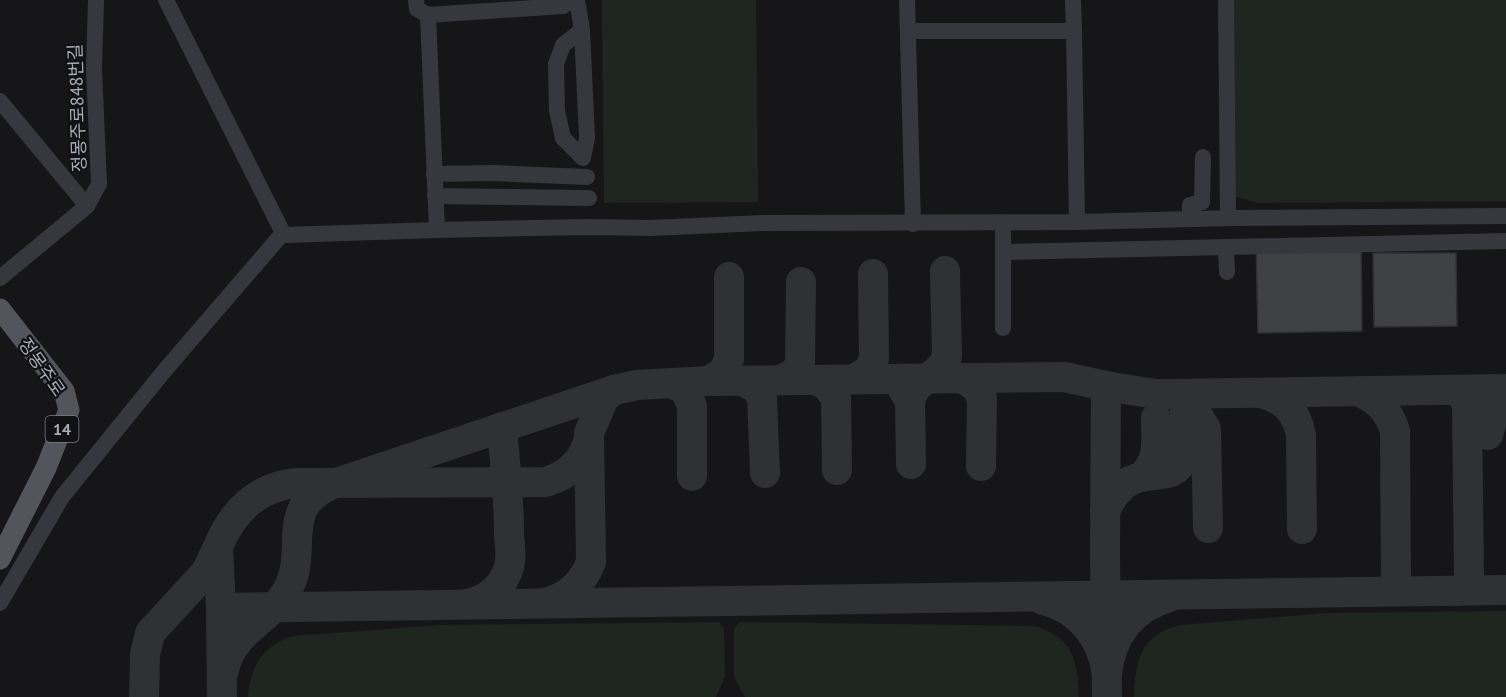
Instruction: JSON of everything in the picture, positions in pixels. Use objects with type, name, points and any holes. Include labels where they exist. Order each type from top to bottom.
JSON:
[{"type":"main road","name":"정몽주로","points":[[0,309],[64,391],[69,410],[46,468],[1,552]]},
{"type":"street","name":"정몽주로848번길","points":[[0,278],[87,206],[99,184],[94,69],[96,0]]},
{"type":"street","points":[[166,0],[284,235],[589,227],[650,228],[763,223],[913,224],[1506,216]]},
{"type":"street","points":[[416,0],[417,9],[428,15],[563,6],[572,0]]},
{"type":"street","points":[[577,0],[582,30],[587,138],[583,158],[589,198],[589,227]]},
{"type":"street","points":[[907,0],[913,224]]},
{"type":"street","points":[[1073,0],[1077,222]]},
{"type":"street","points":[[1226,0],[1228,218]]},
{"type":"street","points":[[428,15],[437,230]]},
{"type":"street","points":[[582,30],[563,45],[556,64],[557,111],[563,138],[583,158]]},
{"type":"street","points":[[908,31],[1074,31]]},
{"type":"street","points":[[0,101],[87,206]]},
{"type":"street","points":[[1190,219],[1190,205],[1202,202],[1203,158]]},
{"type":"street","points":[[434,174],[587,177]]},
{"type":"street","points":[[507,197],[509,174]]},
{"type":"street","points":[[435,196],[589,198]]},
{"type":"street","points":[[1003,223],[1003,328]]},
{"type":"street","points":[[0,603],[62,497],[165,370],[283,233]]},
{"type":"street","points":[[1003,252],[1506,241]]},
{"type":"street","points":[[1226,248],[1227,272]]},
{"type":"shaded area","points":[[602,0],[756,0],[758,202],[604,203]]},
{"type":"shaded area","points":[[1229,0],[1506,0],[1506,201],[1258,203],[1234,196]]},
{"type":"shaded area","points":[[1506,611],[1506,697],[1134,697],[1136,672],[1143,651],[1156,635],[1180,625],[1327,613]]},
{"type":"shaded area","points":[[719,622],[724,629],[725,677],[716,697],[248,697],[252,676],[260,658],[274,645],[294,636],[441,625]]},
{"type":"shaded area","points":[[740,622],[1035,626],[1058,637],[1071,652],[1077,672],[1079,697],[745,697],[734,677],[734,629]]},
{"type":"building","points":[[1361,238],[1362,331],[1258,333],[1256,240]]},
{"type":"building","points":[[1373,253],[1456,253],[1457,326],[1374,327]]},
{"type":"taxiway","points":[[910,402],[916,388],[939,369],[947,356],[945,271]]},
{"type":"taxiway","points":[[855,379],[870,369],[874,358],[873,274]]},
{"type":"taxiway","points":[[709,381],[724,371],[729,359],[729,277]]},
{"type":"taxiway","points":[[780,380],[795,373],[800,363],[801,282]]},
{"type":"taxiway","points":[[544,603],[560,597],[579,583],[591,562],[589,433],[604,398],[614,390],[637,385],[709,381],[1064,377],[1155,394],[1506,389]]},
{"type":"taxiway","points":[[962,378],[976,387],[982,398],[981,466]]},
{"type":"taxiway","points":[[814,380],[826,385],[836,398],[837,470]]},
{"type":"taxiway","points":[[743,381],[756,388],[762,398],[765,473]]},
{"type":"taxiway","points":[[672,383],[685,390],[692,406],[692,476]]},
{"type":"taxiway","points":[[901,386],[910,402],[911,464]]},
{"type":"taxiway","points":[[1106,386],[1107,697]]},
{"type":"taxiway","points":[[224,670],[235,644],[274,607],[290,585],[295,570],[300,516],[305,505],[315,494],[330,485],[614,390]]},
{"type":"taxiway","points":[[1357,391],[1371,397],[1381,406],[1395,431],[1396,582],[1388,591]]},
{"type":"taxiway","points":[[1261,393],[1276,398],[1288,407],[1299,427],[1302,529]]},
{"type":"taxiway","points":[[1105,511],[1115,494],[1129,481],[1173,471],[1181,463],[1186,442],[1184,394]]},
{"type":"taxiway","points":[[1458,591],[1466,586],[1469,579],[1467,404],[1461,394]]},
{"type":"taxiway","points":[[1181,399],[1194,409],[1206,429],[1208,528]]},
{"type":"taxiway","points":[[1488,435],[1494,414],[1506,399]]},
{"type":"taxiway","points":[[1141,477],[1151,464],[1156,450],[1156,418]]},
{"type":"taxiway","points":[[467,604],[492,593],[505,577],[509,566],[508,507],[502,427]]},
{"type":"taxiway","points":[[221,608],[218,547],[239,512],[248,503],[269,490],[296,483],[546,482],[574,466],[583,454],[589,438]]},
{"type":"taxiway","points":[[144,697],[145,655],[150,633],[206,572],[218,547]]},
{"type":"taxiway","points":[[222,697],[221,608],[1506,590]]},
{"type":"taxiway","points":[[1043,600],[1068,610],[1087,627],[1100,649],[1107,674],[1113,647],[1126,625],[1144,608],[1169,597]]}]
